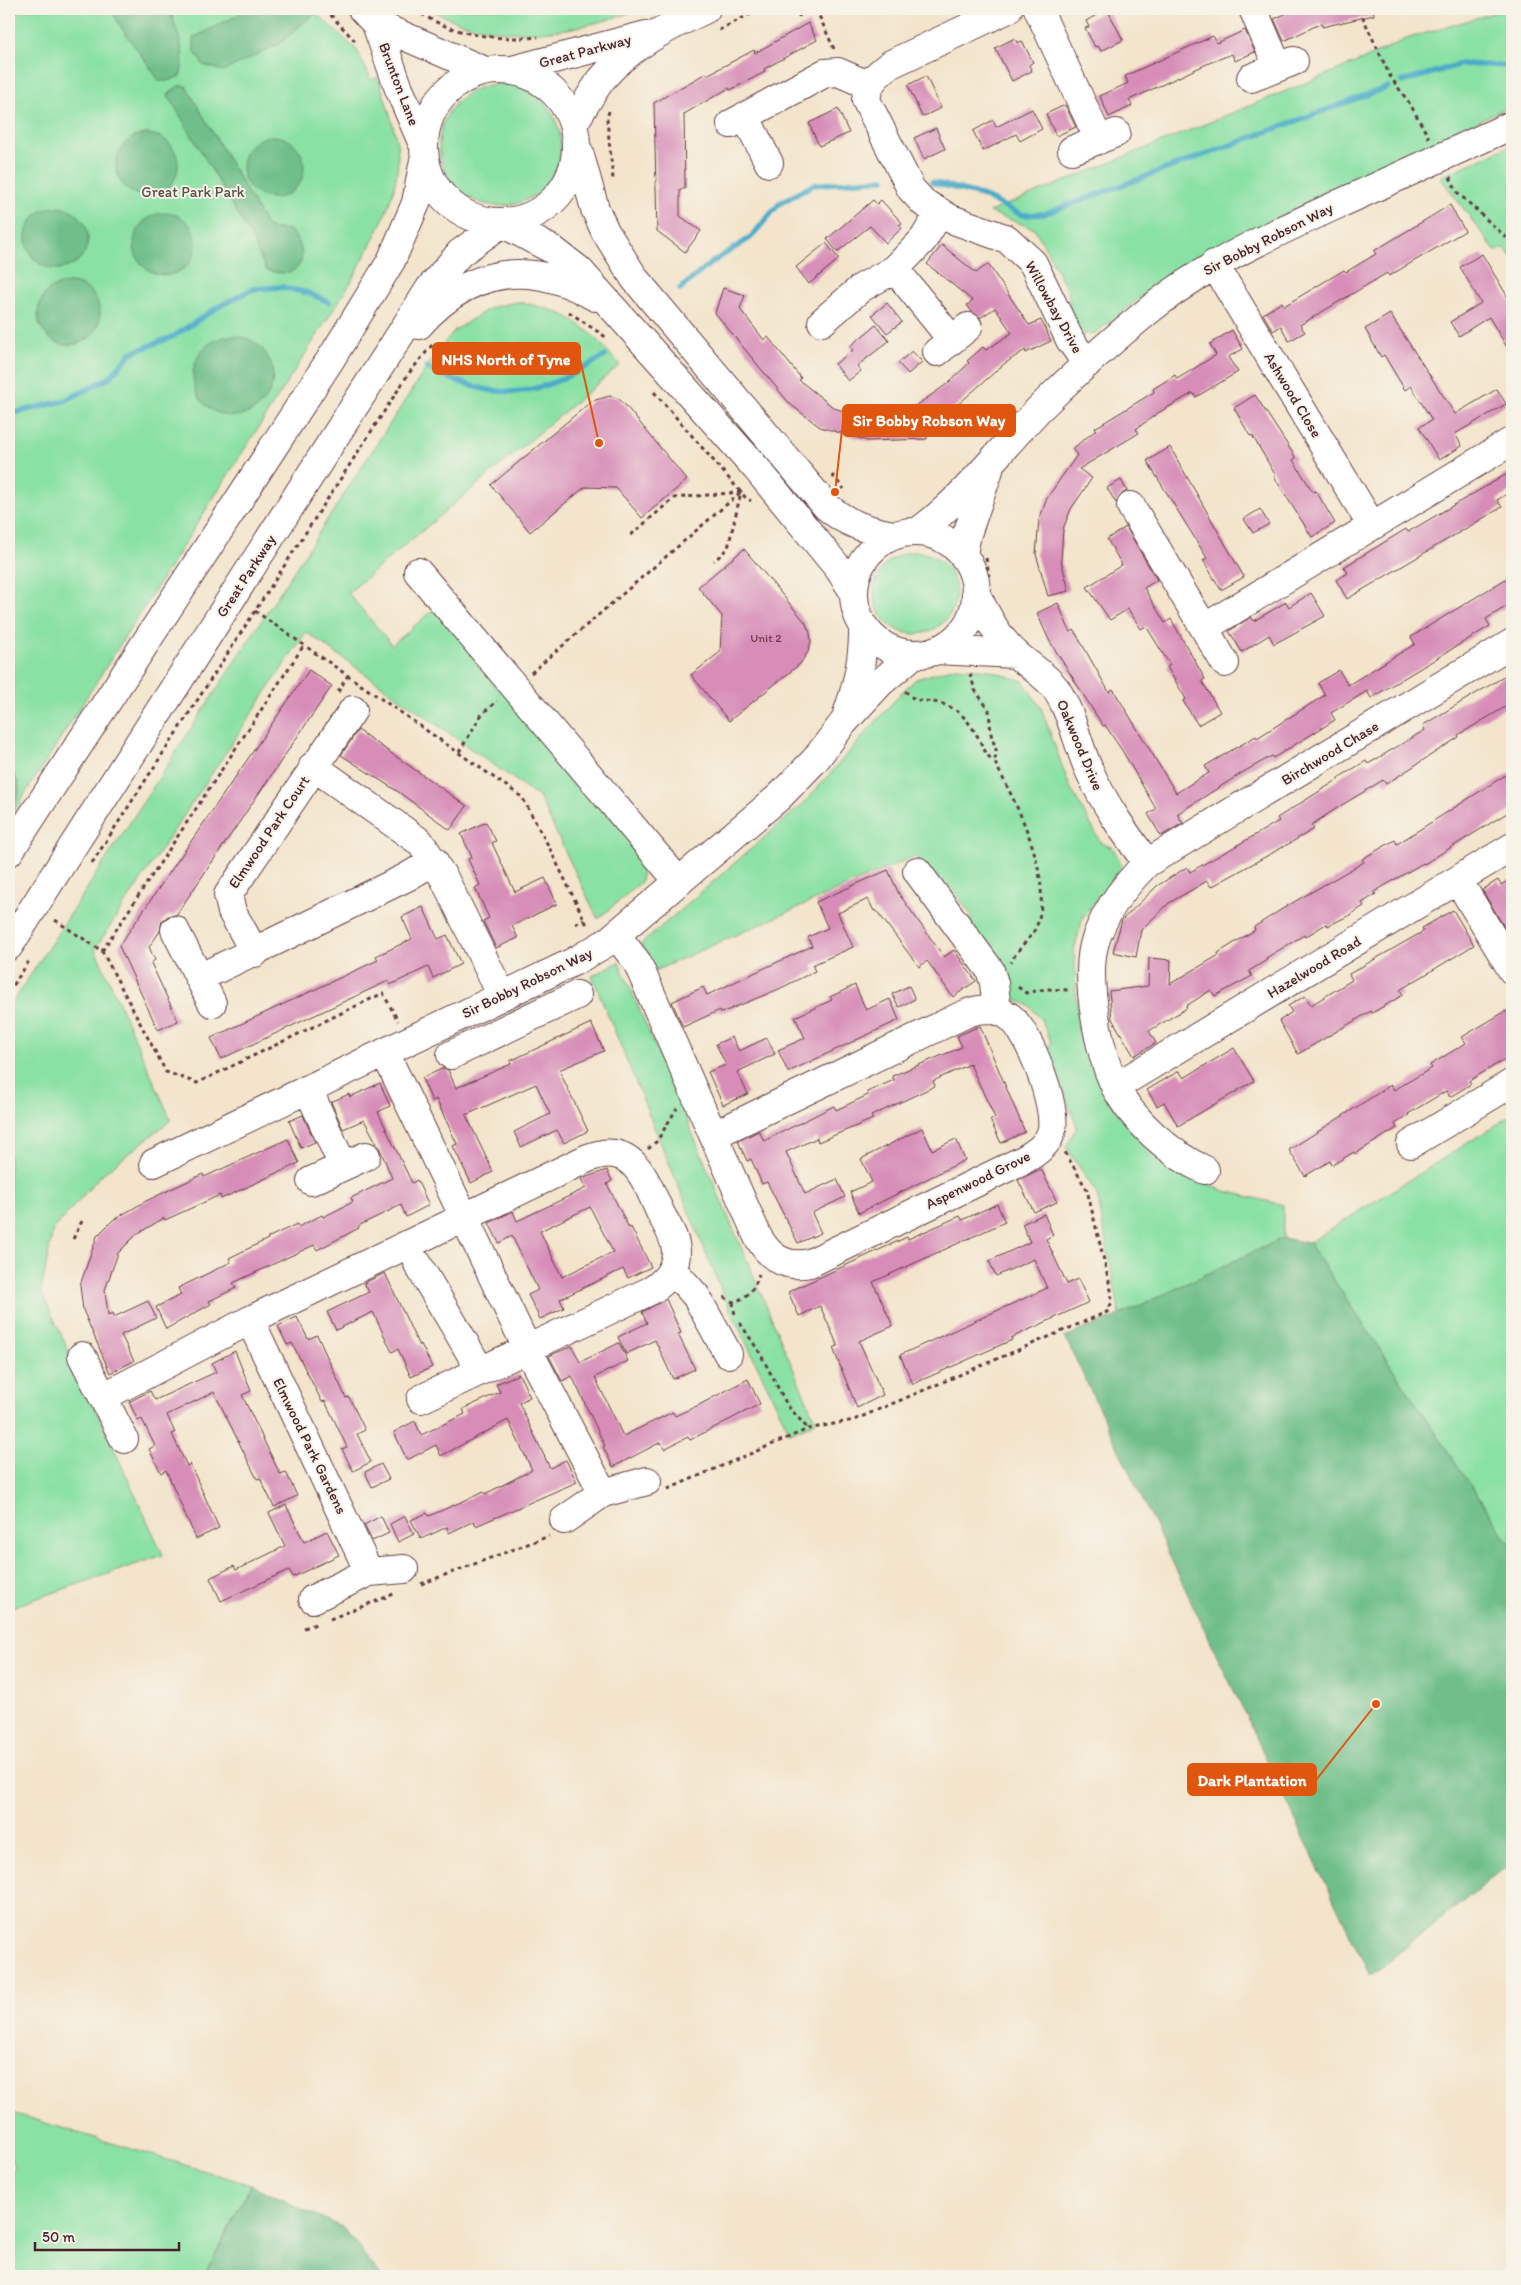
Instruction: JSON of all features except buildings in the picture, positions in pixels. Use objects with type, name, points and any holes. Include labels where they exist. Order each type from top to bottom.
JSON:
[{"type":"street","points":[[769,164],[738,120],[825,73],[838,72],[857,80],[876,75],[891,64],[1008,9]]},
{"type":"street","points":[[1038,9],[1108,136],[1072,150]]},
{"type":"street","points":[[1251,78],[1287,64],[1253,9]]},
{"type":"street","name":"Brunton Lane","points":[[369,17],[482,70]]},
{"type":"street","name":"Brunton Lane","points":[[369,17],[423,151]]},
{"type":"street","name":"Great Parkway","points":[[9,852],[332,357],[391,261],[405,233],[416,203],[426,125],[441,98],[455,84],[482,70],[512,70],[708,21]]},
{"type":"street","name":"Great Parkway","points":[[574,123],[597,86],[611,70],[658,32]]},
{"type":"street","name":"Great Parkway","points":[[19,953],[418,306],[446,268],[460,253],[502,223],[524,218],[549,205],[569,181],[579,152],[574,123],[567,111],[549,90],[512,70]]},
{"type":"street","name":"Willowbay Drive","points":[[857,80],[911,189],[924,203],[940,212],[1007,239],[1021,250],[1033,263],[1070,340],[1087,364]]},
{"type":"street","name":"Sir Bobby Robson Way","points":[[906,533],[935,519],[991,464],[1038,411],[1087,364],[1155,306],[1214,264],[1282,230],[1512,124]]},
{"type":"street","name":"Great Parkway","points":[[423,151],[431,178],[440,192],[453,204],[470,214],[502,223]]},
{"type":"street","points":[[579,152],[595,209],[614,249],[652,302],[826,506],[854,526],[906,533],[936,534],[951,542],[963,554],[975,580],[976,594],[968,620],[960,632],[949,642],[924,652]]},
{"type":"street","points":[[822,322],[861,288],[895,269],[923,240],[940,212]]},
{"type":"street","points":[[502,223],[566,260],[579,270],[607,304],[756,468],[839,569],[854,592]]},
{"type":"street","name":"Ashwood Close","points":[[1214,264],[1372,526]]},
{"type":"street","points":[[895,269],[952,340]]},
{"type":"street","points":[[382,366],[423,321],[446,300],[484,280],[524,273],[546,276],[582,289],[607,304]]},
{"type":"street","points":[[1204,628],[1512,441]]},
{"type":"street","name":"Sir Bobby Robson Way","points":[[963,554],[967,534],[991,464]]},
{"type":"street","points":[[1131,506],[1225,663]]},
{"type":"street","points":[[906,533],[882,542],[860,568],[854,592],[854,604],[863,625],[884,646],[924,652],[1016,654]]},
{"type":"street","points":[[418,572],[679,882]]},
{"type":"street","name":"Oakwood Drive","points":[[976,594],[995,630],[1016,654],[1038,670],[1055,688],[1066,706],[1088,768],[1105,804],[1147,863]]},
{"type":"street","name":"Sir Bobby Robson Way","points":[[844,722],[860,671],[864,645],[863,625]]},
{"type":"street","name":"Birchwood Chase","points":[[1147,863],[1512,643]]},
{"type":"street","name":"Sir Bobby Robson Way","points":[[154,1163],[546,975],[607,941],[679,882],[798,778],[844,722],[892,670],[924,652]]},
{"type":"street","name":"Elmwood Park Court","points":[[255,953],[232,912],[228,895],[313,766],[353,710]]},
{"type":"street","name":"Elmwood Park Court","points":[[313,766],[399,825],[420,842],[434,861],[502,996]]},
{"type":"street","name":"Hazelwood Road","points":[[1115,1087],[1512,847]]},
{"type":"street","points":[[199,978],[255,953],[408,877],[434,861]]},
{"type":"street","points":[[1147,863],[1127,883],[1112,904],[1094,946],[1092,990],[1094,1014],[1115,1087],[1136,1116],[1164,1145],[1184,1159],[1205,1170]]},
{"type":"street","points":[[917,871],[990,970],[994,983],[997,1010]]},
{"type":"street","points":[[1458,880],[1512,970]]},
{"type":"street","points":[[175,930],[212,1003]]},
{"type":"street","points":[[607,941],[637,962],[758,1237],[766,1250]]},
{"type":"street","points":[[456,1018],[460,1051],[568,999],[546,975]]},
{"type":"street","points":[[714,1135],[963,1015],[984,1009],[997,1010],[1010,1017],[1027,1040],[1050,1096],[1054,1116],[1052,1131]]},
{"type":"street","points":[[385,1053],[527,1348],[603,1493]]},
{"type":"street","points":[[1411,1144],[1512,1083]]},
{"type":"street","points":[[308,1089],[355,1161],[311,1181]]},
{"type":"street","name":"Aspenwood Grove","points":[[766,1250],[783,1262],[797,1265],[810,1263],[1025,1159],[1040,1149],[1052,1131]]},
{"type":"street","points":[[102,1397],[250,1320],[598,1154],[617,1154],[631,1161],[644,1177],[676,1251],[672,1269],[664,1280],[652,1290],[421,1399]]},
{"type":"street","points":[[418,1264],[446,1313],[460,1332],[480,1371]]},
{"type":"street","points":[[672,1269],[691,1290],[708,1315],[728,1354]]},
{"type":"street","name":"Elmwood Park Gardens","points":[[250,1320],[369,1572]]},
{"type":"street","points":[[82,1356],[124,1438]]},
{"type":"street","points":[[564,1520],[603,1493],[647,1480]]},
{"type":"street","points":[[312,1599],[369,1572],[404,1569]]},
{"type":"path","points":[[325,9],[362,49]]},
{"type":"path","points":[[415,9],[452,28],[477,35],[506,40],[545,37]]},
{"type":"path","points":[[708,21],[760,9]]},
{"type":"path","points":[[799,17],[800,9]]},
{"type":"path","points":[[816,9],[857,80]]},
{"type":"path","points":[[1359,9],[1390,76],[1410,104],[1457,192],[1512,243]]},
{"type":"path","points":[[609,110],[607,119],[614,187]]},
{"type":"path","points":[[563,308],[610,341]]},
{"type":"path","points":[[87,871],[409,373],[436,341]]},
{"type":"path","points":[[654,391],[741,492],[759,506]]},
{"type":"path","points":[[826,469],[850,496]]},
{"type":"path","points":[[631,535],[674,498],[741,492]]},
{"type":"path","points":[[714,561],[728,548],[741,492]]},
{"type":"path","points":[[459,752],[482,714],[741,492]]},
{"type":"path","points":[[255,611],[522,797],[584,920],[607,941]]},
{"type":"path","points":[[102,951],[304,645]]},
{"type":"path","points":[[970,671],[970,679],[975,690],[989,710],[991,734],[996,753],[994,762]]},
{"type":"path","points":[[902,688],[915,700],[950,706],[962,715],[974,730],[989,758],[994,762],[1016,803],[1032,846],[1041,894],[1040,913],[1036,928],[1013,958],[1011,967]]},
{"type":"path","points":[[50,928],[61,912]]},
{"type":"path","points":[[575,924],[584,920]]},
{"type":"path","points":[[9,992],[19,953]]},
{"type":"path","points":[[1014,980],[1019,990],[1026,993],[1056,989],[1092,990]]},
{"type":"path","points":[[631,1161],[654,1145],[673,1114],[695,1093]]},
{"type":"path","points":[[766,1250],[753,1289],[744,1298],[733,1302],[733,1310],[737,1320],[760,1353],[787,1405],[808,1430],[854,1420],[1107,1312],[1112,1302],[1112,1290],[1087,1190],[1052,1131]]},
{"type":"path","points":[[73,1239],[82,1220]]},
{"type":"green space","name":"Great Park Park","points":[[23,9],[311,9],[357,50],[371,80],[378,77],[395,135],[398,162],[396,180],[384,216],[351,282],[9,819],[9,20]]},
{"type":"green space","points":[[111,9],[170,9],[182,51],[183,59],[180,76],[168,81],[159,81],[121,28]]},
{"type":"green space","points":[[244,9],[311,9],[315,13],[279,44],[224,71],[203,65],[194,50],[193,38],[238,15]]},
{"type":"green space","points":[[430,9],[640,9],[588,25],[562,30],[508,32],[481,28],[455,21]]},
{"type":"green space","points":[[1503,10],[1512,11],[1512,105],[1185,262],[1096,333],[1082,334],[1071,318],[1068,291],[1035,229],[989,212],[1362,60],[1406,39]]},
{"type":"green space","points":[[500,84],[512,85],[523,89],[543,102],[556,122],[560,133],[560,157],[556,168],[543,188],[523,201],[512,205],[500,206],[488,205],[477,201],[457,188],[444,168],[440,157],[439,145],[440,133],[444,122],[457,102],[477,89],[488,85]]},
{"type":"green space","points":[[178,86],[186,86],[268,228],[290,230],[297,239],[302,256],[300,264],[296,269],[279,273],[266,270],[251,237],[168,95]]},
{"type":"green space","points":[[147,134],[164,139],[169,143],[173,148],[178,165],[173,182],[169,187],[164,191],[147,196],[130,191],[125,187],[121,182],[116,165],[121,148],[125,143],[130,139]]},
{"type":"green space","points":[[273,136],[290,141],[295,145],[299,150],[304,167],[299,184],[295,189],[290,193],[273,198],[256,193],[251,189],[247,184],[242,167],[247,150],[251,145],[256,141]]},
{"type":"green space","points":[[1512,145],[1512,257],[1504,249],[1495,251],[1440,177]]},
{"type":"green space","points":[[57,207],[74,212],[79,216],[83,221],[88,238],[83,255],[79,260],[74,264],[57,269],[40,264],[35,260],[31,255],[26,238],[31,221],[35,216],[40,212]]},
{"type":"green space","points":[[165,213],[182,218],[187,222],[191,227],[196,244],[191,261],[187,266],[182,270],[165,275],[148,270],[143,266],[139,261],[134,244],[139,227],[143,222],[148,218]]},
{"type":"green space","points":[[69,283],[86,288],[91,292],[95,297],[100,314],[95,331],[91,336],[86,340],[69,345],[52,340],[47,336],[43,331],[38,314],[43,297],[47,292],[52,288]]},
{"type":"green space","points":[[516,302],[550,310],[575,322],[597,339],[620,365],[348,593],[392,645],[439,605],[643,852],[641,882],[598,919],[539,797],[306,632],[95,949],[171,1120],[100,1176],[53,1230],[41,1291],[163,1555],[9,1608],[9,1008],[436,353],[455,330],[490,308]]},
{"type":"green space","points":[[233,336],[248,339],[261,348],[270,361],[273,376],[270,391],[261,404],[248,413],[233,416],[218,413],[205,404],[196,391],[193,376],[196,361],[205,348],[218,339]]},
{"type":"green space","points":[[915,552],[931,555],[944,564],[953,577],[956,593],[953,609],[944,622],[931,631],[915,634],[899,631],[886,622],[877,609],[874,593],[877,577],[886,564],[899,555]]},
{"type":"green space","points":[[956,667],[989,670],[1023,681],[1041,708],[1069,785],[1101,843],[1113,848],[1122,866],[1083,917],[1074,950],[1078,1031],[1098,1084],[1119,1115],[1149,1152],[1175,1169],[1221,1190],[1283,1205],[1283,1238],[1120,1315],[1097,1194],[1066,1147],[1077,1127],[1048,1050],[1051,1042],[1041,1019],[1028,1005],[1008,996],[970,928],[972,916],[952,889],[942,888],[915,856],[652,972],[641,944],[804,803],[902,692],[916,679]]},
{"type":"green space","points":[[9,768],[17,780],[19,790],[16,801],[9,813]]},
{"type":"green space","points":[[619,962],[816,1422],[790,1433],[725,1299],[592,976]]},
{"type":"green space","points":[[1512,1115],[1512,1547],[1309,1243]]},
{"type":"green space","points":[[1283,1238],[1309,1243],[1512,1547],[1512,1862],[1370,1976],[1065,1337],[1120,1315]]},
{"type":"green space","points":[[9,2112],[251,2185],[204,2276],[9,2276],[9,2173],[15,2167],[9,2157]]},
{"type":"green space","points":[[251,2185],[342,2227],[381,2276],[204,2276]]},
{"type":"waterway","points":[[1402,82],[1461,64],[1512,66]]},
{"type":"waterway","points":[[932,182],[981,195],[1022,215],[1044,214],[1388,87]]},
{"type":"waterway","points":[[680,289],[711,263],[750,238],[780,203],[813,185],[884,179]]},
{"type":"waterway","points":[[9,414],[64,401],[109,378],[131,353],[174,336],[218,307],[253,289],[281,287],[308,293],[329,302]]},
{"type":"waterway","points":[[426,367],[476,387],[517,392],[558,381],[605,356]]},
{"type":"place","name":"NHS North of Tyne","points":[[599,443]]},
{"type":"place","name":"Sir Bobby Robson Way","points":[[835,492]]},
{"type":"place","name":"Dark Plantation","points":[[1376,1704]]}]
